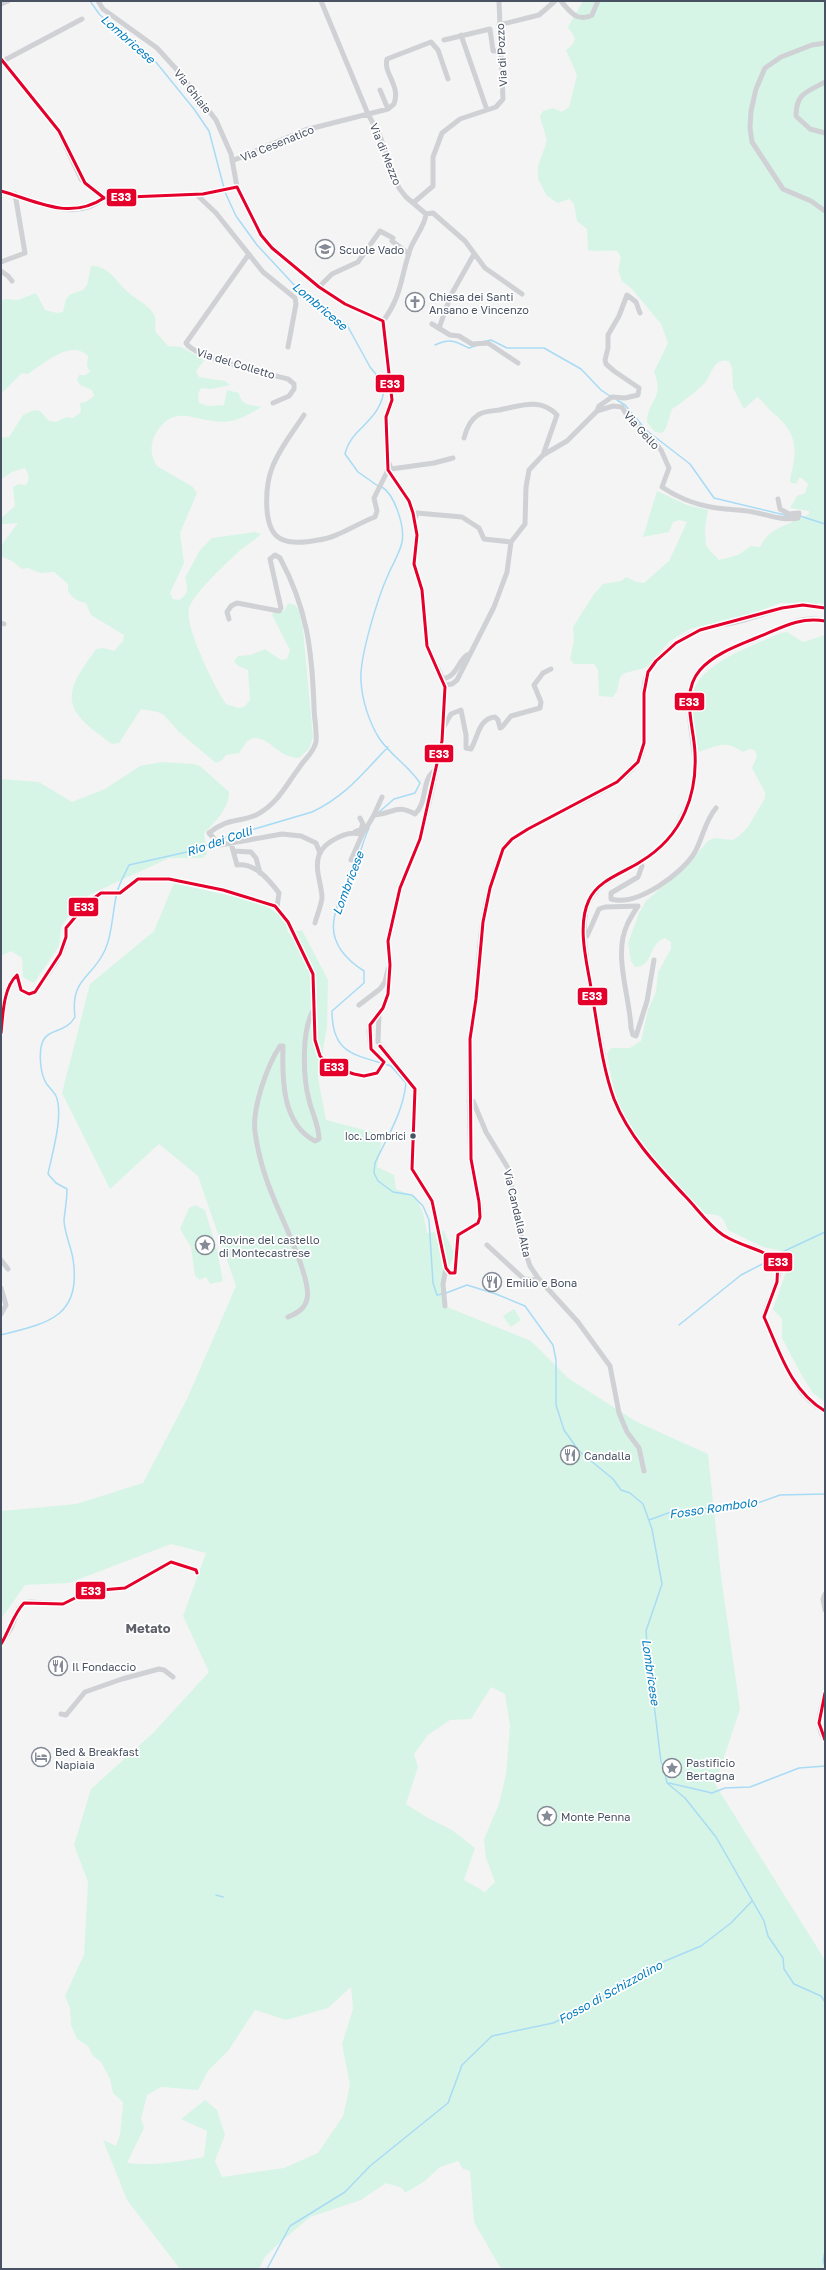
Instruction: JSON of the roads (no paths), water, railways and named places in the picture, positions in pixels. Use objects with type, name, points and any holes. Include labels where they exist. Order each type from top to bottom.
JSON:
[{"type":"street","points":[[1,4],[8,1]]},
{"type":"street","name":"Via Ghiaie","points":[[98,1],[104,9],[157,48],[178,71],[216,120],[223,131],[232,161],[235,187],[261,235],[268,243],[319,287],[345,304],[383,321]]},
{"type":"street","name":"Via di Mezzo","points":[[321,1],[368,114],[380,136],[399,188],[426,214],[433,213],[439,218],[465,241],[474,254]]},
{"type":"street","name":"Via di Pozzo","points":[[413,203],[433,186],[433,157],[442,133],[454,122],[499,105],[503,96],[499,51],[499,1]]},
{"type":"street","points":[[499,25],[539,15],[554,1]]},
{"type":"street","points":[[561,1],[570,13],[583,17],[592,15],[598,1]]},
{"type":"street","points":[[82,19],[2,60],[58,130],[81,179],[104,198]]},
{"type":"street","points":[[444,40],[490,29],[493,51],[499,51]]},
{"type":"street","points":[[461,35],[487,110]]},
{"type":"street","points":[[380,90],[388,109],[394,104],[396,90],[386,65],[387,59],[431,42],[438,50],[448,79]]},
{"type":"street","points":[[825,43],[812,45],[782,57],[765,68],[756,89],[751,111],[750,128],[752,142],[783,189],[811,201],[825,211]]},
{"type":"street","points":[[825,82],[804,93],[797,101],[796,109],[796,116],[810,129],[825,133]]},
{"type":"street","name":"Via Cesenatico","points":[[232,161],[304,130],[388,109]]},
{"type":"street","points":[[1,192],[15,194],[52,207],[77,210],[92,207],[104,198],[196,194],[214,192],[235,187]]},
{"type":"street","points":[[1,262],[25,253],[15,194]]},
{"type":"street","points":[[196,194],[216,214],[263,272],[295,298],[296,304],[288,347]]},
{"type":"street","points":[[304,415],[272,468],[268,486],[267,514],[277,536],[288,541],[319,540],[374,517],[377,511],[374,498],[378,486],[388,470],[386,417],[392,397],[386,356],[386,329],[383,321],[392,310],[396,301],[410,254],[426,214]]},
{"type":"street","points":[[319,287],[332,274],[358,262],[380,231],[410,254]]},
{"type":"street","name":"Via del Colletto","points":[[249,254],[186,343],[189,347],[208,356],[288,379],[294,384],[294,390],[289,396],[273,403]]},
{"type":"street","points":[[439,328],[451,295],[474,254],[485,268],[522,294]]},
{"type":"street","points":[[1,271],[12,281]]},
{"type":"street","points":[[445,685],[452,684],[456,680],[500,593],[507,572],[511,542],[525,524],[526,487],[529,470],[543,455],[567,440],[610,397],[625,398],[638,395],[638,388],[606,364],[606,360],[608,335],[619,316],[627,295],[636,302],[640,313]]},
{"type":"street","points":[[432,324],[450,335],[459,336],[479,343],[488,343],[518,363]]},
{"type":"street","points":[[464,438],[468,426],[478,414],[528,403],[539,404],[548,408],[557,415],[543,455]]},
{"type":"street","name":"Via Gello","points":[[597,411],[613,406],[622,407],[634,424],[652,439],[661,450],[669,468],[662,487],[677,497],[693,503],[753,512],[780,519],[799,516],[799,513],[784,512],[780,508],[778,499]]},
{"type":"street","points":[[388,461],[391,469],[434,464],[453,458]]},
{"type":"street","points":[[1,1033],[6,996],[13,978],[18,975],[21,990],[29,994],[35,992],[64,948],[67,940],[66,928],[70,920],[87,903],[101,893],[120,894],[138,879],[169,879],[258,900],[277,908],[288,922],[313,974],[315,1040],[320,1056],[330,1066],[364,1076],[373,1075],[381,1070],[384,1062],[371,1049],[368,1036],[370,1025],[379,1014],[388,994],[390,965],[388,941],[400,888],[420,839],[443,728],[445,685],[427,646],[422,590],[414,564],[417,535],[414,519],[409,501],[388,470]]},
{"type":"street","points":[[414,519],[417,513],[462,518],[479,528],[484,539],[511,542]]},
{"type":"street","points":[[228,619],[227,612],[237,603],[279,611],[281,608],[270,564],[272,557],[275,555],[280,558],[304,613],[308,630],[313,676],[316,742],[313,751],[300,766],[286,788],[272,804],[256,814],[220,824],[209,833],[216,842],[225,845],[289,834],[301,836],[316,843],[320,853],[317,867],[322,900],[316,922]]},
{"type":"street","points":[[446,1268],[450,1273],[456,1273],[458,1235],[478,1223],[482,1214],[471,1160],[469,1101],[471,1071],[470,1044],[477,992],[476,972],[481,925],[486,900],[501,852],[507,842],[555,814],[604,789],[637,763],[641,756],[643,738],[645,683],[647,672],[653,663],[685,638],[695,632],[742,621],[785,607],[816,606],[825,608]]},
{"type":"street","points":[[825,621],[813,619],[789,624],[741,645],[706,664],[692,680],[689,696],[695,753],[695,775],[684,814],[669,839],[651,856],[593,891],[586,910],[584,943],[608,1080],[626,1127],[662,1173],[721,1234],[734,1241],[770,1254],[778,1260],[780,1269],[776,1286],[764,1317],[803,1396],[814,1406],[825,1411]]},
{"type":"street","points":[[443,679],[452,675],[461,660],[469,654]]},
{"type":"street","points":[[443,728],[451,714],[461,710],[466,735],[466,748],[471,749],[480,727],[486,719],[495,717],[498,720],[500,728],[502,728],[511,716],[540,708],[541,702],[534,685],[542,673],[551,669]]},
{"type":"street","points":[[374,815],[386,814],[395,809],[404,808],[415,814],[420,809],[428,775],[434,771]]},
{"type":"street","points":[[351,860],[382,797]]},
{"type":"street","points":[[640,862],[642,866],[638,877],[611,893],[611,898],[615,900],[640,896],[665,882],[694,853],[708,820],[716,808]]},
{"type":"street","points":[[320,853],[344,834],[361,829],[363,824],[360,818]]},
{"type":"street","points":[[355,832],[362,835]]},
{"type":"street","points":[[231,843],[237,865],[245,864],[260,873],[280,893],[277,908]]},
{"type":"street","points":[[233,851],[251,852],[256,858],[260,873]]},
{"type":"street","points":[[584,943],[599,909],[605,907],[638,906],[626,926],[622,954],[624,982],[631,1028],[633,1035],[636,1036],[639,1031],[647,1001],[654,960]]},
{"type":"street","points":[[360,1005],[380,990],[385,982],[390,965]]},
{"type":"street","points":[[288,1317],[303,1309],[308,1298],[307,1290],[303,1273],[259,1154],[255,1131],[255,1113],[276,1052],[280,1046],[283,1046],[286,1094],[291,1116],[296,1128],[306,1137],[315,1141],[319,1139],[318,1128],[308,1100],[305,1053],[310,1015],[314,1009]]},
{"type":"street","points":[[379,1014],[378,1042],[415,1089],[412,1169],[432,1201],[446,1268],[443,1284],[445,1306]]},
{"type":"street","name":"Via Candalla Alta","points":[[469,1101],[474,1100],[486,1132],[508,1168],[522,1242],[530,1266],[538,1278],[578,1322],[610,1366],[619,1413],[627,1432],[639,1448],[644,1471]]},
{"type":"street","points":[[487,1245],[524,1279],[536,1280],[538,1278]]},
{"type":"street","points":[[1,1260],[8,1269]]},
{"type":"street","points":[[1,1288],[6,1305],[1,1314]]},
{"type":"street","points":[[1,1644],[19,1608],[24,1603],[62,1604],[89,1591],[125,1588],[171,1562],[196,1570],[197,1573]]},
{"type":"street","points":[[825,1594],[823,1599],[825,1610]]},
{"type":"street","points":[[61,1714],[66,1715],[85,1692],[122,1679],[159,1669],[164,1670],[173,1677]]},
{"type":"street","points":[[825,1693],[818,1723],[819,1730],[825,1740]]},
{"type":"waterway","name":"Lombricese","points":[[90,1],[100,15],[151,56],[194,109],[209,131],[224,188]]},
{"type":"waterway","name":"Lombricese","points":[[225,192],[236,216],[257,245],[297,288],[347,325],[370,367],[385,385],[378,408],[354,436],[345,454],[358,472],[378,486]]},
{"type":"waterway","points":[[482,342],[491,340],[507,348],[544,348],[581,369],[601,390],[610,396]]},
{"type":"waterway","points":[[435,345],[449,341],[456,342],[469,348],[478,345]]},
{"type":"waterway","points":[[617,400],[625,405],[646,430],[690,464],[714,498],[789,516]]},
{"type":"waterway","name":"Lombricese","points":[[378,813],[394,799],[415,793],[420,783],[416,777],[388,750],[375,732],[364,703],[361,681],[363,658],[370,628],[384,585],[398,555],[403,536],[395,504],[387,491],[382,487]]},
{"type":"waterway","points":[[800,516],[825,524]]},
{"type":"waterway","name":"Rio dei Colli","points":[[217,840],[312,812],[324,806],[335,799],[362,775],[388,747]]},
{"type":"waterway","name":"Lombricese","points":[[369,828],[357,860],[341,895],[336,909],[334,922],[334,935],[339,947],[348,959],[364,971],[364,983],[332,1011],[335,1034],[344,1048],[351,1053],[381,1063]]},
{"type":"waterway","name":"Rio dei Colli","points":[[1,1335],[47,1321],[58,1314],[67,1305],[72,1294],[74,1278],[73,1259],[64,1225],[67,1189],[56,1183],[48,1174],[59,1113],[56,1096],[43,1077],[40,1060],[42,1043],[47,1036],[67,1026],[75,1017],[74,1004],[76,994],[83,980],[100,960],[108,943],[115,900],[118,889],[129,865],[200,849],[214,841]]},
{"type":"waterway","name":"Lombricese","points":[[385,1064],[391,1066],[406,1083],[402,1104],[375,1163],[374,1173],[378,1181],[393,1192],[412,1195],[423,1206],[429,1220],[433,1283],[437,1295],[442,1294]]},
{"type":"waterway","points":[[778,1254],[825,1232]]},
{"type":"waterway","points":[[679,1325],[741,1275],[770,1260]]},
{"type":"waterway","name":"Lombricese","points":[[446,1293],[467,1285],[496,1294],[525,1306],[553,1345],[556,1360],[556,1405],[564,1430],[579,1451],[613,1479],[621,1490],[630,1493],[643,1504],[652,1529],[662,1584],[646,1631],[650,1680],[655,1696],[654,1704],[661,1762],[664,1768],[667,1783],[685,1798],[716,1837],[764,1921],[768,1936],[783,1958],[784,1969],[794,1984],[821,1996],[825,2002]]},
{"type":"waterway","name":"Fosso Rombolo","points":[[649,1520],[671,1512],[758,1503],[780,1495],[825,1494]]},
{"type":"waterway","points":[[669,1783],[712,1793],[725,1788],[750,1787],[799,1768],[825,1766]]},
{"type":"waterway","points":[[216,1895],[223,1897]]},
{"type":"waterway","name":"Fosso di Schizzolino","points":[[267,2269],[290,2226],[345,2192],[370,2166],[448,2103],[462,2065],[492,2036],[553,2023],[580,2011],[653,1966],[701,1946],[731,1923],[752,1901]]},
{"type":"waterway","name":"Lombricese","points":[[825,2251],[823,2261],[825,2267]]},
{"type":"place","name":"Scuole Vado","points":[[325,249]]},
{"type":"place","name":"Chiesa dei Santi Ansano e Vincenzo","points":[[415,302]]},
{"type":"place","name":"Ioc. Lombrici","points":[[413,1136]]},
{"type":"place","name":"Rovine del castello di Montecastrese","points":[[205,1245]]},
{"type":"place","name":"Emilio e Bona","points":[[492,1282]]},
{"type":"place","name":"Candalla","points":[[570,1455]]},
{"type":"place","name":"Il Fondaccio","points":[[58,1666]]},
{"type":"place","name":"Bed & Breakfast Napiaia","points":[[41,1757]]},
{"type":"place","name":"Pastificio Bertagna","points":[[672,1768]]},
{"type":"place","name":"Monte Penna","points":[[547,1816]]},
{"type":"district","name":"Metato","points":[[148,1628]]}]
